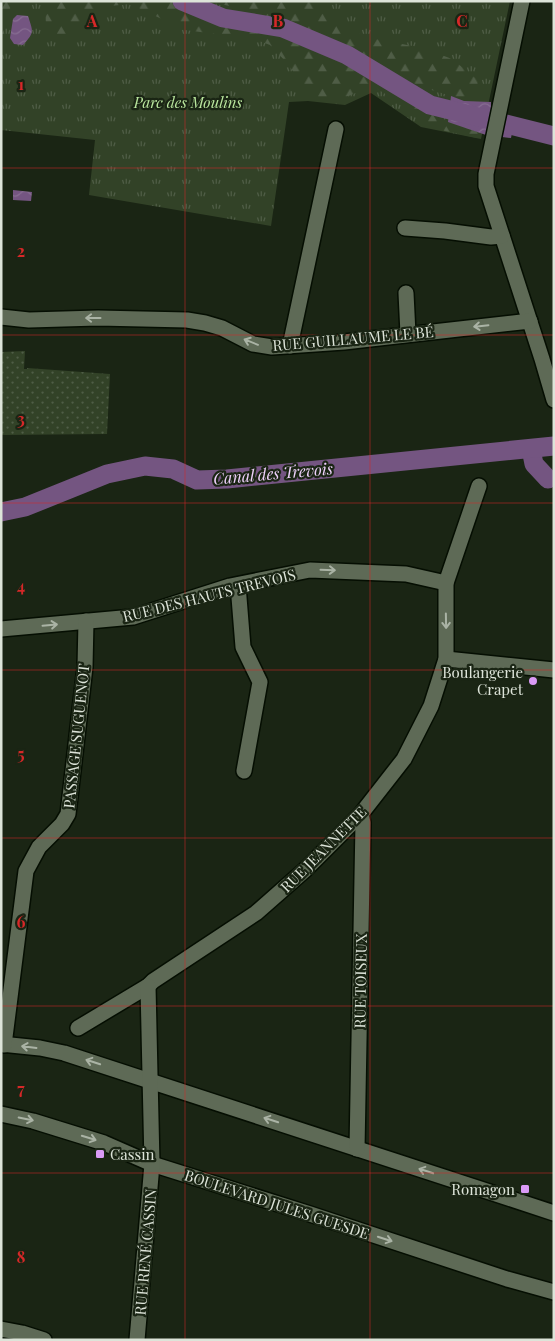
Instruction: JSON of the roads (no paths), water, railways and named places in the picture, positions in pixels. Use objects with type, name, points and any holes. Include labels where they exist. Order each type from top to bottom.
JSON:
[{"type":"street","points":[[522,1],[493,138],[486,174],[486,186],[530,321],[548,356],[554,400]]},
{"type":"street","points":[[290,346],[336,128]]},
{"type":"street","points":[[405,228],[491,237],[502,236]]},
{"type":"street","points":[[406,293],[408,334]]},
{"type":"street","name":"RUE GUILLAUME LE BÉ","points":[[1,317],[28,320],[98,318],[187,320],[222,328],[253,344],[272,347],[344,342],[530,321]]},
{"type":"street","name":"RUE JEANNETTE","points":[[78,1028],[148,986],[256,913],[306,869],[361,814],[404,758],[431,706],[446,659],[446,583],[479,486]]},
{"type":"street","name":"RUE DES HAUTS TREVOIS","points":[[1,629],[133,617],[238,585],[310,570],[406,574],[446,583]]},
{"type":"street","points":[[238,585],[244,647],[260,682],[244,771]]},
{"type":"street","name":"PASSAGE SUGUENOT","points":[[3,1045],[26,871],[39,847],[62,824],[68,814],[85,668],[86,621]]},
{"type":"street","points":[[446,659],[554,670]]},
{"type":"street","name":"RUE TOISEUX","points":[[357,1149],[363,823],[361,814]]},
{"type":"street","name":"RUE RENÉ CASSIN","points":[[137,1340],[152,1164],[148,986]]},
{"type":"street","points":[[3,1045],[56,1051],[150,1080],[554,1213]]},
{"type":"street","name":"BOULEVARD JULES GUESDE","points":[[1,1114],[33,1120],[104,1143],[152,1164],[507,1279],[554,1292]]},
{"type":"street","points":[[1,1328],[44,1340]]},
{"type":"water","points":[[17,15],[28,16],[32,29],[30,37],[23,45],[14,44],[10,38],[13,19]]},
{"type":"water","points":[[451,96],[464,101],[491,102],[491,111],[515,118],[511,138],[486,135],[448,122]]},
{"type":"water","points":[[13,190],[32,192],[31,201],[13,200]]},
{"type":"waterway","points":[[182,1],[223,18],[283,28],[347,55],[430,105],[554,136]]},
{"type":"waterway","name":"Canal des Trevois","points":[[1,512],[25,507],[107,474],[145,466],[173,469],[197,480],[227,479],[554,446]]},
{"type":"waterway","points":[[531,449],[534,464],[548,479]]},
{"type":"place","name":"Boulangerie Crapet","points":[[533,681]]},
{"type":"place","name":"Cassin","points":[[100,1154]]},
{"type":"place","name":"Romagon","points":[[525,1189]]},
{"type":"park label","name":"Parc des Moulins","points":[[188,102]]}]
